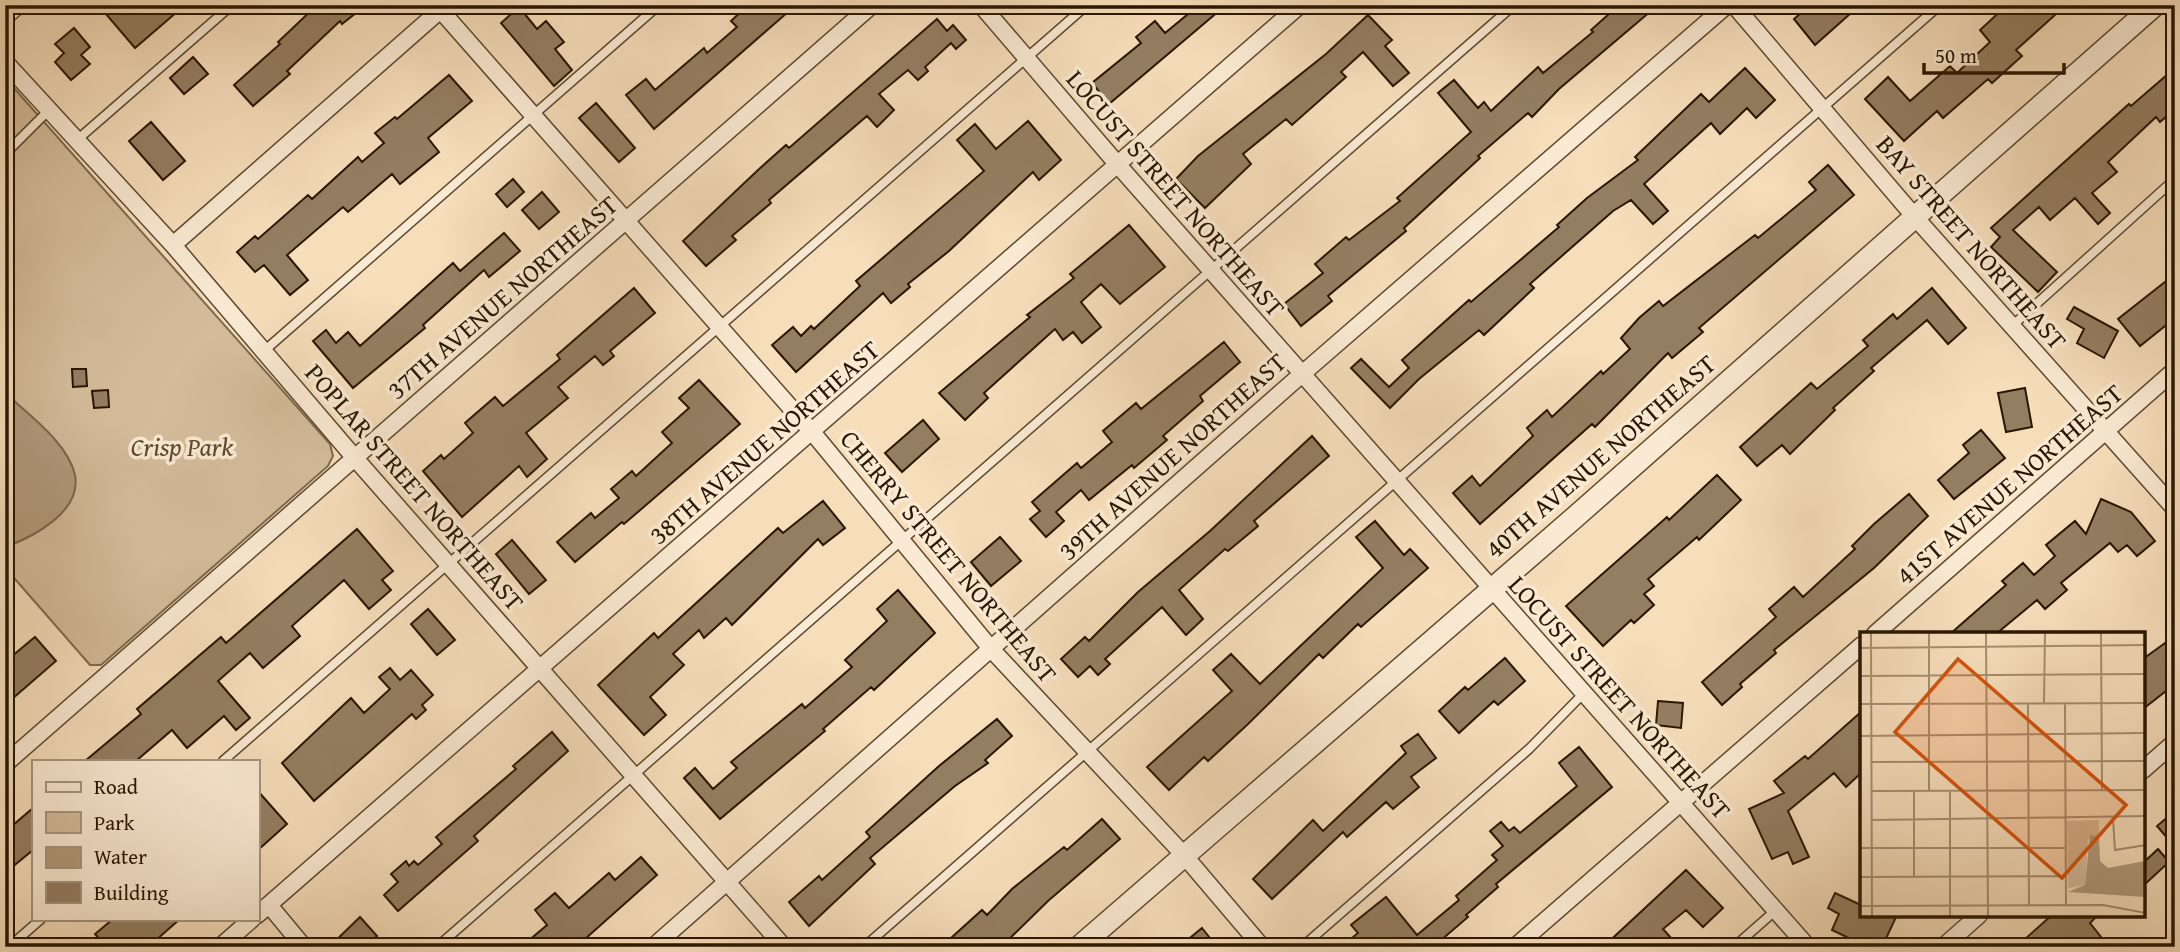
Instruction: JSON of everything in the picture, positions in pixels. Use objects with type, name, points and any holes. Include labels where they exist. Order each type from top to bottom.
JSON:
[{"type":"street","points":[[5,17],[18,5]]},
{"type":"street","name":"37TH AVENUE NORTHEAST","points":[[5,764],[872,5]]},
{"type":"street","name":"LOCUST STREET NORTHEAST","points":[[981,5],[1394,480],[1808,947]]},
{"type":"street","name":"38TH AVENUE NORTHEAST","points":[[263,910],[813,433],[1300,5]]},
{"type":"street","name":"39TH AVENUE NORTHEAST","points":[[653,947],[1302,374],[1727,5]]},
{"type":"street","name":"BAY STREET NORTHEAST","points":[[1734,5],[1914,216],[2175,509]]},
{"type":"street","name":"40TH AVENUE NORTHEAST","points":[[1079,947],[2155,5]]},
{"type":"street","points":[[173,245],[441,7]]},
{"type":"street","name":"CHERRY STREET NORTHEAST","points":[[441,7],[533,116],[813,433],[992,650],[1183,854],[1262,947]]},
{"type":"street","name":"POPLAR STREET NORTHEAST","points":[[6,63],[173,245],[354,457],[784,947]]},
{"type":"street","name":"41ST AVENUE NORTHEAST","points":[[1877,632],[2175,370]]},
{"type":"street","points":[[1515,947],[1860,646]]},
{"type":"street","points":[[2145,768],[2175,742]]},
{"type":"street","points":[[263,910],[304,947]]},
{"type":"street","points":[[1944,947],[1977,917]]},
{"type":"street","points":[[220,947],[252,920]]},
{"type":"lane","points":[[77,140],[232,5]]},
{"type":"lane","points":[[264,351],[659,5]]},
{"type":"lane","points":[[224,760],[1087,5]]},
{"type":"lane","points":[[437,947],[1514,5]]},
{"type":"lane","points":[[864,947],[1394,480],[1940,5]]},
{"type":"lane","points":[[5,153],[49,110]]},
{"type":"lane","points":[[2012,326],[2175,179]]},
{"type":"lane","points":[[1302,947],[1529,749],[1583,694]]},
{"type":"lane","points":[[1734,947],[1776,910]]},
{"type":"lane","points":[[9,947],[40,920]]},
{"type":"lane","points":[[2169,947],[2175,942]]},
{"type":"green space","name":"Crisp Park","points":[[5,78],[330,444],[333,456],[328,466],[101,665],[90,665],[8,571],[5,547],[44,527],[73,496],[62,450],[13,400],[5,401]]},
{"type":"water","points":[[13,400],[50,434],[66,454],[75,475],[75,488],[71,500],[53,521],[29,537],[5,547],[5,401]]},
{"type":"building","points":[[116,5],[185,5],[135,48],[106,14]]},
{"type":"building","points":[[317,5],[366,5],[342,24],[340,21],[287,71],[290,74],[253,106],[234,85],[280,44],[278,42]]},
{"type":"building","points":[[748,5],[796,5],[654,129],[626,95],[646,79],[655,90],[704,48],[707,53],[737,27],[731,21]]},
{"type":"building","points":[[1199,5],[1226,5],[1109,104],[1092,83],[1141,43],[1136,37],[1155,21],[1165,33]]},
{"type":"building","points":[[1619,5],[1658,5],[1559,89],[1532,117],[1528,113],[1478,156],[1480,158],[1404,228],[1406,231],[1328,296],[1332,301],[1301,326],[1284,304],[1323,273],[1315,264],[1346,237],[1349,240],[1400,201],[1397,198],[1471,132],[1438,93],[1454,80],[1478,108],[1484,102],[1491,111],[1538,67],[1543,73],[1593,32],[1591,30]]},
{"type":"building","points":[[1810,5],[1860,5],[1815,45],[1794,19]]},
{"type":"building","points":[[2007,5],[2066,5],[2016,50],[2022,56],[1992,83],[1988,79],[1943,118],[1937,111],[1904,141],[1865,99],[1888,77],[1910,101],[1950,66],[1957,73],[1990,42],[1980,30]]},
{"type":"building","points":[[519,7],[537,29],[546,21],[564,42],[555,49],[572,70],[554,86],[501,23]]},
{"type":"building","points":[[1368,15],[1392,40],[1385,46],[1409,73],[1393,86],[1363,52],[1341,72],[1346,77],[1292,125],[1286,119],[1243,154],[1251,164],[1205,208],[1176,179],[1198,156],[1326,54]]},
{"type":"building","points":[[937,19],[947,31],[953,25],[966,40],[956,49],[951,43],[925,67],[928,71],[918,80],[908,70],[879,94],[894,110],[877,127],[867,116],[769,200],[771,203],[732,236],[736,240],[706,266],[683,241],[786,145],[789,148]]},
{"type":"building","points":[[74,28],[90,47],[81,55],[90,64],[71,80],[55,62],[64,53],[55,44]]},
{"type":"building","points":[[193,57],[208,74],[184,94],[170,78]]},
{"type":"building","points":[[1745,68],[1775,100],[1756,118],[1747,108],[1720,134],[1711,123],[1644,184],[1668,211],[1653,224],[1631,200],[1613,211],[1530,284],[1534,288],[1484,335],[1479,330],[1419,379],[1390,408],[1351,368],[1361,359],[1389,387],[1409,368],[1402,360],[1469,300],[1471,302],[1559,227],[1557,225],[1587,198],[1638,160],[1635,157],[1701,94],[1709,102]]},
{"type":"building","points":[[2175,68],[2175,109],[2160,122],[2156,117],[2108,162],[2117,172],[2092,193],[2110,213],[2098,224],[2075,198],[2050,220],[2039,207],[2013,230],[2057,272],[2038,292],[1991,247],[2000,237],[1991,228],[2129,104],[2131,106]]},
{"type":"building","points":[[449,75],[472,101],[428,138],[439,152],[400,184],[392,174],[348,212],[343,207],[287,255],[308,280],[290,295],[264,265],[255,272],[237,252],[255,236],[258,239],[308,195],[312,199],[358,157],[362,162],[384,143],[375,133],[395,117],[397,119]]},
{"type":"building","points":[[596,103],[635,148],[619,162],[579,118]]},
{"type":"building","points":[[1028,121],[1061,160],[1039,180],[1033,172],[949,251],[908,284],[910,287],[891,303],[883,293],[796,372],[772,345],[793,327],[801,336],[811,326],[814,329],[860,286],[856,281],[984,171],[957,140],[975,124],[996,149]]},
{"type":"building","points":[[151,122],[185,161],[163,180],[129,141]]},
{"type":"building","points":[[1828,165],[1854,195],[1699,328],[1703,332],[1672,358],[1668,353],[1595,427],[1592,424],[1480,524],[1453,493],[1472,476],[1480,486],[1533,436],[1527,428],[1547,410],[1552,417],[1601,371],[1603,374],[1630,349],[1621,338],[1639,318],[1659,301],[1663,306],[1755,235],[1758,238],[1816,190],[1809,182]]},
{"type":"building","points":[[513,179],[524,192],[507,207],[496,194]]},
{"type":"building","points":[[542,192],[559,212],[539,229],[522,210]]},
{"type":"building","points":[[1129,225],[1165,267],[1120,304],[1101,284],[1081,302],[1101,327],[1082,343],[1073,332],[1063,340],[1055,329],[984,393],[988,398],[965,420],[939,393],[1030,317],[1027,315],[1074,278],[1070,274]]},
{"type":"building","points":[[504,233],[520,251],[489,277],[484,270],[423,325],[425,328],[353,388],[313,341],[326,330],[336,343],[348,332],[360,346],[453,263],[460,271]]},
{"type":"building","points":[[2175,274],[2175,318],[2140,346],[2118,319]]},
{"type":"building","points":[[634,288],[655,313],[610,351],[614,356],[603,365],[595,356],[558,387],[568,398],[526,433],[547,459],[527,477],[519,466],[462,517],[423,471],[441,455],[444,459],[473,433],[465,423],[495,397],[503,406],[560,359],[557,355]]},
{"type":"building","points":[[1932,288],[1966,328],[1948,344],[1927,320],[1871,368],[1874,371],[1833,408],[1835,410],[1790,454],[1782,445],[1757,466],[1740,447],[1811,383],[1817,389],[1868,346],[1863,340],[1893,314],[1897,319]]},
{"type":"building","points":[[2074,307],[2118,331],[2104,358],[2077,343],[2084,329],[2067,319]]},
{"type":"building","points":[[1224,342],[1240,362],[1200,396],[1203,401],[1163,436],[1167,440],[1134,468],[1132,465],[1089,500],[1081,490],[1056,512],[1064,521],[1046,537],[1030,519],[1040,511],[1032,502],[1077,463],[1081,468],[1112,442],[1103,431],[1136,403],[1141,409]]},
{"type":"building","points":[[72,369],[86,369],[87,386],[73,387]]},
{"type":"building","points":[[699,380],[740,424],[624,524],[622,522],[575,562],[557,542],[591,513],[595,518],[619,498],[611,489],[632,471],[636,476],[672,443],[662,432],[689,408],[679,398]]},
{"type":"building","points":[[2025,388],[2032,427],[2006,432],[1998,393]]},
{"type":"building","points":[[108,390],[109,407],[94,408],[92,391]]},
{"type":"building","points":[[923,420],[939,439],[902,472],[885,453]]},
{"type":"building","points":[[1981,430],[2005,458],[1954,499],[1938,480],[1969,453],[1963,445]]},
{"type":"building","points":[[1312,436],[1329,456],[1254,521],[1258,526],[1228,551],[1225,549],[1179,590],[1203,619],[1186,635],[1162,607],[1105,659],[1110,664],[1098,675],[1090,666],[1078,677],[1061,659],[1085,637],[1089,641],[1138,592],[1210,531]]},
{"type":"building","points":[[1717,475],[1741,500],[1699,540],[1697,537],[1648,579],[1654,586],[1644,594],[1654,605],[1634,623],[1631,620],[1603,646],[1566,606],[1667,517],[1669,520]]},
{"type":"building","points":[[1909,494],[1928,516],[1874,568],[1774,650],[1776,653],[1740,684],[1742,687],[1722,705],[1702,682],[1776,617],[1769,609],[1794,587],[1803,597],[1855,549],[1852,546],[1874,524]]},
{"type":"building","points":[[2101,499],[2131,512],[2155,541],[2137,556],[2127,545],[2118,552],[2110,543],[2061,583],[2067,590],[2045,609],[2037,600],[1998,632],[1952,632],[2006,585],[2002,581],[2023,563],[2034,575],[2055,556],[2046,545],[2075,521],[2086,534]]},
{"type":"building","points":[[823,501],[845,528],[823,545],[818,539],[732,625],[726,618],[704,638],[699,630],[673,654],[684,665],[650,697],[666,715],[644,735],[598,685],[654,633],[658,638],[778,528],[783,533]]},
{"type":"building","points":[[1375,521],[1404,555],[1410,549],[1428,568],[1361,627],[1358,624],[1323,658],[1319,654],[1208,761],[1204,757],[1169,790],[1147,767],[1232,691],[1213,670],[1231,654],[1260,684],[1383,568],[1356,537]]},
{"type":"building","points":[[357,529],[393,571],[382,580],[391,590],[369,609],[344,580],[292,626],[300,636],[263,668],[250,653],[218,681],[250,718],[236,730],[224,716],[187,748],[172,730],[137,760],[86,760],[141,714],[137,709],[221,637],[226,643]]},
{"type":"building","points":[[1000,537],[1021,561],[991,586],[971,562]]},
{"type":"building","points":[[512,540],[546,580],[529,594],[496,554]]},
{"type":"building","points":[[898,590],[935,633],[874,690],[871,687],[823,729],[825,731],[720,819],[684,778],[695,768],[713,789],[737,768],[731,762],[802,704],[805,708],[852,667],[845,660],[887,621],[877,609]]},
{"type":"building","points":[[428,609],[455,640],[437,655],[411,624]]},
{"type":"building","points":[[35,637],[56,661],[5,705],[5,662]]},
{"type":"building","points":[[2165,643],[2175,655],[2175,684],[2145,707],[2145,658]]},
{"type":"building","points":[[1505,658],[1525,681],[1498,705],[1494,701],[1459,733],[1439,711],[1465,687],[1468,690]]},
{"type":"building","points":[[390,668],[400,680],[411,670],[433,695],[422,705],[426,710],[416,719],[412,714],[314,801],[282,763],[351,698],[364,713],[390,689],[379,677]]},
{"type":"building","points":[[1658,701],[1683,703],[1681,728],[1656,725]]},
{"type":"building","points":[[1860,713],[1860,774],[1846,787],[1834,773],[1788,811],[1809,857],[1793,864],[1788,852],[1772,859],[1749,809],[1784,793],[1774,781],[1805,756],[1808,759]]},
{"type":"building","points":[[997,719],[1012,736],[985,760],[988,763],[955,786],[870,858],[875,864],[809,926],[789,902],[819,876],[822,880],[870,837],[866,832],[939,766]]},
{"type":"building","points":[[552,732],[568,751],[474,836],[478,841],[398,911],[384,895],[398,882],[391,874],[406,861],[409,866],[414,861],[418,865],[442,844],[436,837],[516,769],[513,766]]},
{"type":"building","points":[[1418,734],[1436,758],[1411,777],[1419,787],[1393,809],[1386,802],[1347,837],[1343,832],[1272,899],[1253,879],[1313,820],[1323,831],[1406,753],[1401,746]]},
{"type":"building","points":[[1579,747],[1612,787],[1496,884],[1498,887],[1466,915],[1468,917],[1433,947],[1341,947],[1358,933],[1351,925],[1386,897],[1417,935],[1459,900],[1456,896],[1497,860],[1492,855],[1503,846],[1490,831],[1501,822],[1509,831],[1514,827],[1520,833],[1577,786],[1559,763]]},
{"type":"building","points":[[259,792],[287,824],[259,849]]},
{"type":"building","points":[[32,809],[32,851],[5,873],[5,832]]},
{"type":"building","points":[[2175,811],[2175,847],[2157,826]]},
{"type":"building","points":[[1102,819],[1120,839],[1048,901],[1001,947],[941,947],[982,910],[987,915],[1012,889],[1064,847],[1067,850]]},
{"type":"building","points":[[2158,849],[2169,862],[2145,884],[2145,861]]},
{"type":"building","points":[[641,857],[657,875],[576,947],[521,947],[547,925],[535,910],[555,893],[569,908],[609,873],[615,880]]},
{"type":"building","points":[[1686,870],[1723,908],[1703,927],[1686,910],[1663,929],[1672,939],[1664,947],[1603,947]]},
{"type":"building","points":[[1835,893],[1860,905],[1860,917],[1896,917],[1882,947],[1867,947],[1832,930],[1839,914],[1828,908]]},
{"type":"building","points":[[360,917],[377,936],[366,947],[329,947]]},
{"type":"building","points":[[2050,917],[2096,917],[2090,923],[2109,947],[2016,947]]},
{"type":"building","points":[[112,920],[179,920],[148,947],[106,947],[95,934]]},
{"type":"building","points":[[1202,928],[1217,947],[1179,947]]}]
